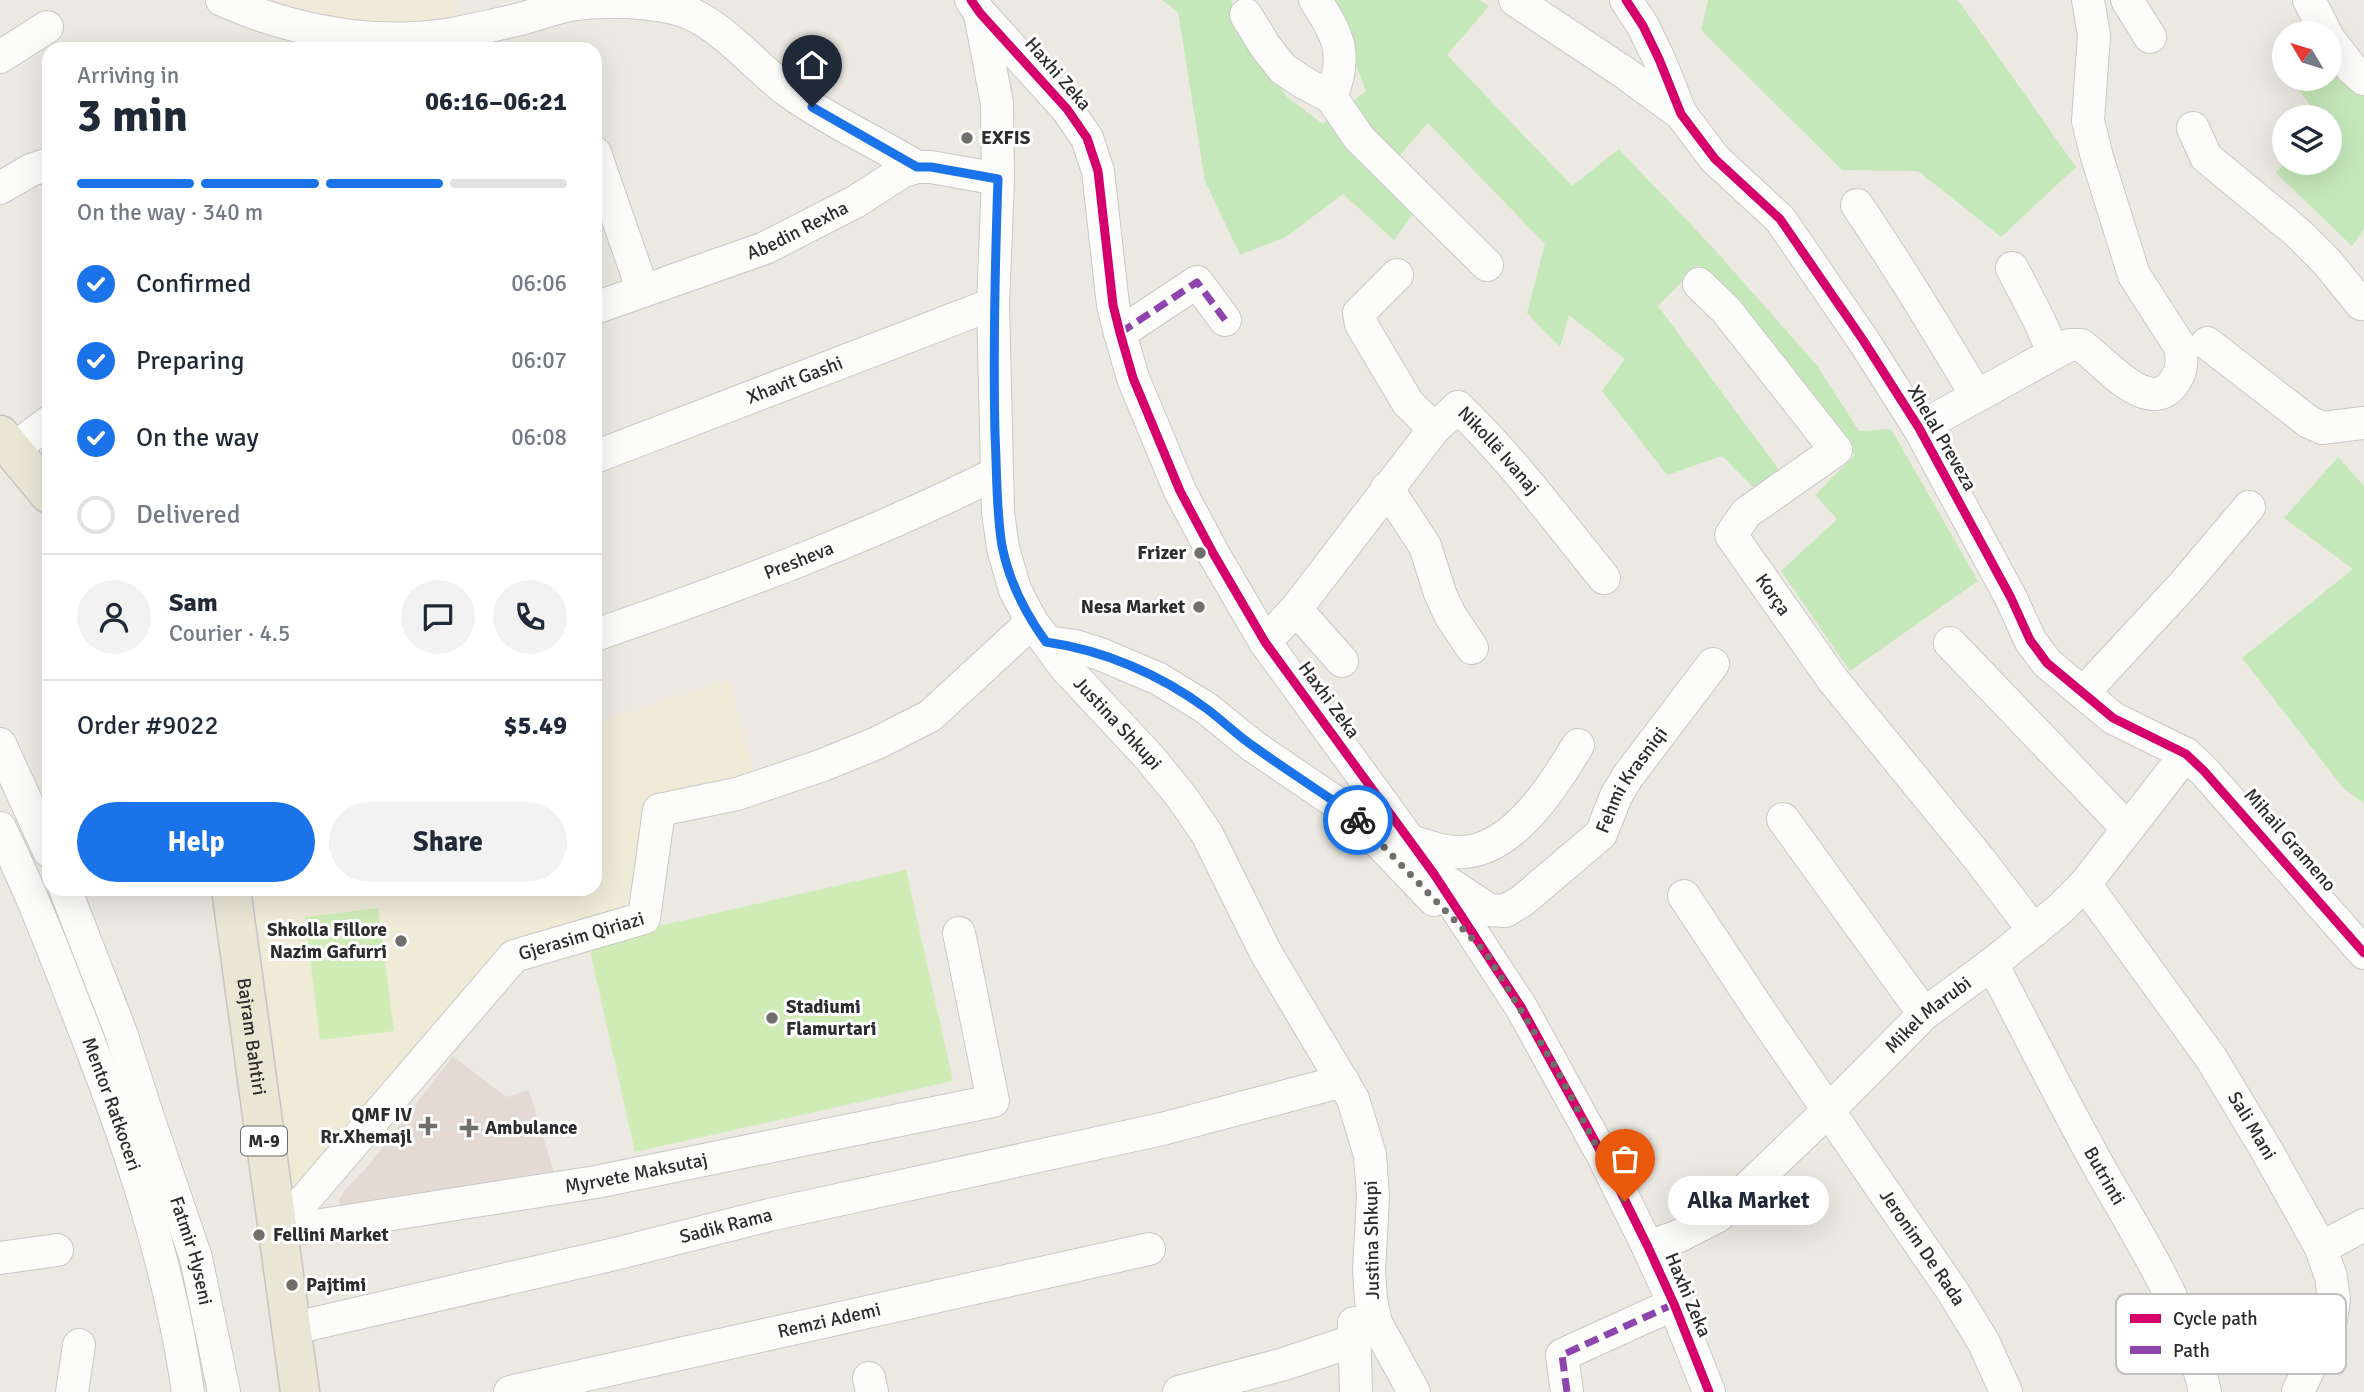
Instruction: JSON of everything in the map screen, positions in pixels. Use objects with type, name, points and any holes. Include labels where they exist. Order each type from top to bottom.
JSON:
[{"type":"main road","points":[[6,443],[42,486]]},
{"type":"main road","name":"Bajram Bahtiri","points":[[232,896],[300,1392]]},
{"type":"street","points":[[222,0],[261,15],[342,35],[384,38],[414,38],[514,21],[542,5],[632,0],[678,9],[719,30],[790,93],[917,167],[998,179]]},
{"type":"street","points":[[1315,0],[1333,26],[1340,51],[1340,71],[1331,97]]},
{"type":"street","points":[[1515,0],[1681,114]]},
{"type":"street","points":[[1626,0],[1648,37],[1681,114]]},
{"type":"street","name":"Xhelal Preveza","points":[[1919,428],[2068,345],[2081,345],[2127,384],[2144,393],[2160,393],[2172,385],[2181,373],[2183,358],[2179,345],[2134,275],[2088,121],[2094,35],[2088,0]]},
{"type":"street","points":[[2127,0],[2150,37]]},
{"type":"street","points":[[2309,0],[2320,21]]},
{"type":"street","name":"Justina Shkupi","points":[[975,6],[997,103],[998,179],[993,304],[998,512],[1003,548],[1015,590],[1039,632],[1065,667],[1149,757],[1207,834],[1266,953],[1353,1099],[1370,1155],[1373,1197],[1371,1300],[1376,1324],[1414,1392]]},
{"type":"street","name":"Haxhi Zeka","points":[[975,6],[1067,109],[1087,138],[1098,171],[1119,332],[1133,378],[1180,491],[1265,642],[1434,874],[1556,1068],[1648,1247],[1709,1392]]},
{"type":"street","points":[[1246,15],[1283,69],[1331,97],[1359,138],[1487,265]]},
{"type":"street","points":[[0,57],[47,27]]},
{"type":"street","points":[[2342,56],[2364,79]]},
{"type":"street","name":"Xhelal Preveza","points":[[1681,114],[1715,159],[1780,219],[1863,340],[1919,428],[2011,598],[2030,640],[2047,663],[2113,718],[2186,754]]},
{"type":"street","points":[[2193,128],[2206,157],[2298,233],[2327,262],[2362,306]]},
{"type":"street","points":[[0,188],[42,166]]},
{"type":"street","name":"Abedin Rexha","points":[[602,306],[765,248],[855,202],[902,171],[917,167]]},
{"type":"street","points":[[602,173],[643,291]]},
{"type":"street","points":[[1857,205],[1893,257],[1976,395]]},
{"type":"street","points":[[2288,246],[2362,306]]},
{"type":"street","points":[[2012,268],[2039,318],[2053,352]]},
{"type":"street","points":[[1397,275],[1359,313],[1362,324],[1408,403],[1434,429]]},
{"type":"street","points":[[1119,332],[1197,282],[1225,320]]},
{"type":"street","name":"Korça","points":[[1699,284],[1726,310],[1836,450],[1746,513],[1731,535],[1833,680],[1980,860],[2034,931]]},
{"type":"street","name":"Xhavit Gashi","points":[[602,454],[993,304]]},
{"type":"street","points":[[2207,343],[2309,422],[2322,428],[2364,422]]},
{"type":"street","name":"Nikollë Ivanaj","points":[[1265,642],[1296,609],[1434,429],[1458,407],[1517,472],[1604,578]]},
{"type":"street","points":[[6,443],[42,425]]},
{"type":"street","name":"Presheva","points":[[602,633],[873,532],[997,473]]},
{"type":"street","points":[[1387,488],[1425,546],[1450,615],[1472,648]]},
{"type":"street","points":[[2082,693],[2184,584],[2249,508]]},
{"type":"street","points":[[1296,609],[1342,661]]},
{"type":"street","points":[[1039,632],[1159,679],[1206,708],[1253,746],[1350,812],[1486,953]]},
{"type":"street","name":"Gjerasim Qiriazi","points":[[277,1232],[514,956],[644,918],[659,810],[737,794],[823,765],[877,743],[930,716],[1039,632]]},
{"type":"street","points":[[1950,643],[2128,829]]},
{"type":"street","name":"Fehmi Krasniqi","points":[[1434,874],[1489,910],[1505,911],[1522,901],[1601,834],[1616,796],[1628,776],[1713,664]]},
{"type":"street","points":[[0,744],[42,836]]},
{"type":"street","points":[[1411,841],[1443,851],[1464,852],[1488,846],[1510,831],[1537,805],[1559,778],[1578,745]]},
{"type":"street","name":"Mikel Marubi","points":[[1648,1247],[1679,1236],[1718,1216],[1924,1014],[2034,931],[2085,884],[2186,754]]},
{"type":"street","name":"Mihail Grameno","points":[[2186,754],[2225,792],[2364,953]]},
{"type":"street","points":[[1783,818],[1924,1014]]},
{"type":"street","name":"Mentor Ratkoceri","points":[[0,828],[58,961],[134,1119],[149,1215],[175,1310],[188,1392]]},
{"type":"street","name":"Sali Mani","points":[[2085,884],[2211,1058],[2267,1151],[2320,1248],[2331,1277],[2333,1294]]},
{"type":"street","name":"Fatmir Hyseni","points":[[68,896],[120,1030],[134,1119],[172,1182],[196,1258],[224,1392]]},
{"type":"street","name":"Jeronim De Rada","points":[[1684,896],[1953,1292],[1984,1343],[2006,1392]]},
{"type":"street","name":"Myrvete Maksutaj","points":[[277,1232],[596,1182],[993,1101],[959,933]]},
{"type":"street","name":"Butrinti","points":[[1992,964],[2063,1101],[2154,1261],[2169,1294]]},
{"type":"street","name":"Sadik Rama","points":[[290,1329],[619,1253],[769,1214],[1162,1129],[1343,1081]]},
{"type":"street","points":[[2320,1248],[2364,1225]]},
{"type":"street","points":[[1356,1392],[1353,1341],[1358,1280],[1371,1236]]},
{"type":"street","name":"Remzi Ademi","points":[[510,1392],[1149,1249]]},
{"type":"street","points":[[0,1258],[57,1250]]},
{"type":"street","name":"Haxhi Zeka","points":[[1567,1392],[1562,1355],[1674,1304]]},
{"type":"street","points":[[1179,1392],[1284,1364],[1353,1341]]},
{"type":"street","points":[[72,1392],[79,1345]]},
{"type":"street","name":"Butrinti","points":[[2201,1374],[2204,1392]]},
{"type":"street","name":"Sali Mani","points":[[2298,1392],[2306,1374]]},
{"type":"shaded area","points":[[277,0],[456,0],[456,21],[353,22]]},
{"type":"shaded area","name":"Shkolla Fillore Nazim Gafurri","points":[[729,680],[755,779],[652,804],[636,914],[510,950],[299,1187],[293,1189],[255,896],[602,896],[602,722]]},
{"type":"shaded area","name":"Ambulance","points":[[453,1056],[506,1097],[529,1090],[555,1176],[538,1175],[341,1207],[339,1200],[344,1191],[368,1166]]},
{"type":"green space","points":[[1162,0],[1231,0],[1287,97],[1323,124],[1366,91],[1331,0],[1479,0],[1489,6],[1447,55],[1572,186],[1619,149],[1714,249],[1816,364],[1859,431],[1891,429],[1978,581],[1850,671],[1781,571],[1837,519],[1815,495],[1855,455],[1699,265],[1658,306],[1780,471],[1757,491],[1722,456],[1667,475],[1602,391],[1625,359],[1569,315],[1560,347],[1527,313],[1545,244],[1428,123],[1383,174],[1415,211],[1394,240],[1343,194],[1286,237],[1240,255],[1205,181],[1178,12]]},
{"type":"green space","points":[[1708,0],[1958,0],[2076,167],[2001,237],[1918,171],[1842,170],[1701,30]]},
{"type":"green space","points":[[2342,61],[2364,80],[2364,229],[2352,246],[2278,175],[2342,175],[2342,105],[2310,105],[2300,91],[2342,91]]},
{"type":"green space","points":[[2338,457],[2364,486],[2364,803],[2344,789],[2242,658],[2353,569],[2284,518]]},
{"type":"green space","name":"Stadiumi Flamurtari","points":[[906,870],[953,1081],[635,1152],[588,942]]},
{"type":"green space","points":[[378,908],[394,1031],[320,1040],[305,917]]},
{"type":"marked path","points":[[1120,333],[1197,282],[1225,320]]},
{"type":"marked path","points":[[1567,1392],[1562,1355],[1674,1304]]},
{"type":"cycle path","points":[[971,0],[1067,109],[1087,138],[1098,171],[1113,305],[1120,333],[1133,378],[1180,491],[1265,642],[1434,874],[1521,1007],[1602,1154],[1648,1247],[1709,1392]]},
{"type":"cycle path","points":[[1626,0],[1643,26],[1659,59],[1681,114],[1715,159],[1780,219],[1863,340],[1919,428],[2011,598],[2030,640],[2047,663],[2113,718],[2186,754],[2364,953]]},
{"type":"way so far","points":[[1358,820],[1486,953],[1556,1068],[1625,1201]]},
{"type":"place","name":"EXFIS","points":[[967,138]]},
{"type":"place","name":"Frizer","points":[[1200,553]]},
{"type":"place","name":"Nesa Market","points":[[1199,607]]},
{"type":"place","name":"Shkolla Fillore Nazim Gafurri","points":[[401,941]]},
{"type":"place","name":"Stadiumi Flamurtari","points":[[772,1018]]},
{"type":"place","name":"QMF IV Rr.Xhemajl","points":[[428,1126]]},
{"type":"place","name":"Ambulance","points":[[469,1128]]},
{"type":"place","name":"Alka Market","points":[[1625,1201]]},
{"type":"place","name":"Fellini Market","points":[[259,1235]]},
{"type":"place","name":"Pajtimi","points":[[292,1285]]},
{"type":"route","points":[[812,107],[917,167],[998,179],[993,304],[998,512],[1003,548],[1015,590],[1046,642],[1075,646],[1100,654],[1159,679],[1206,708],[1253,746],[1358,820]]}]
